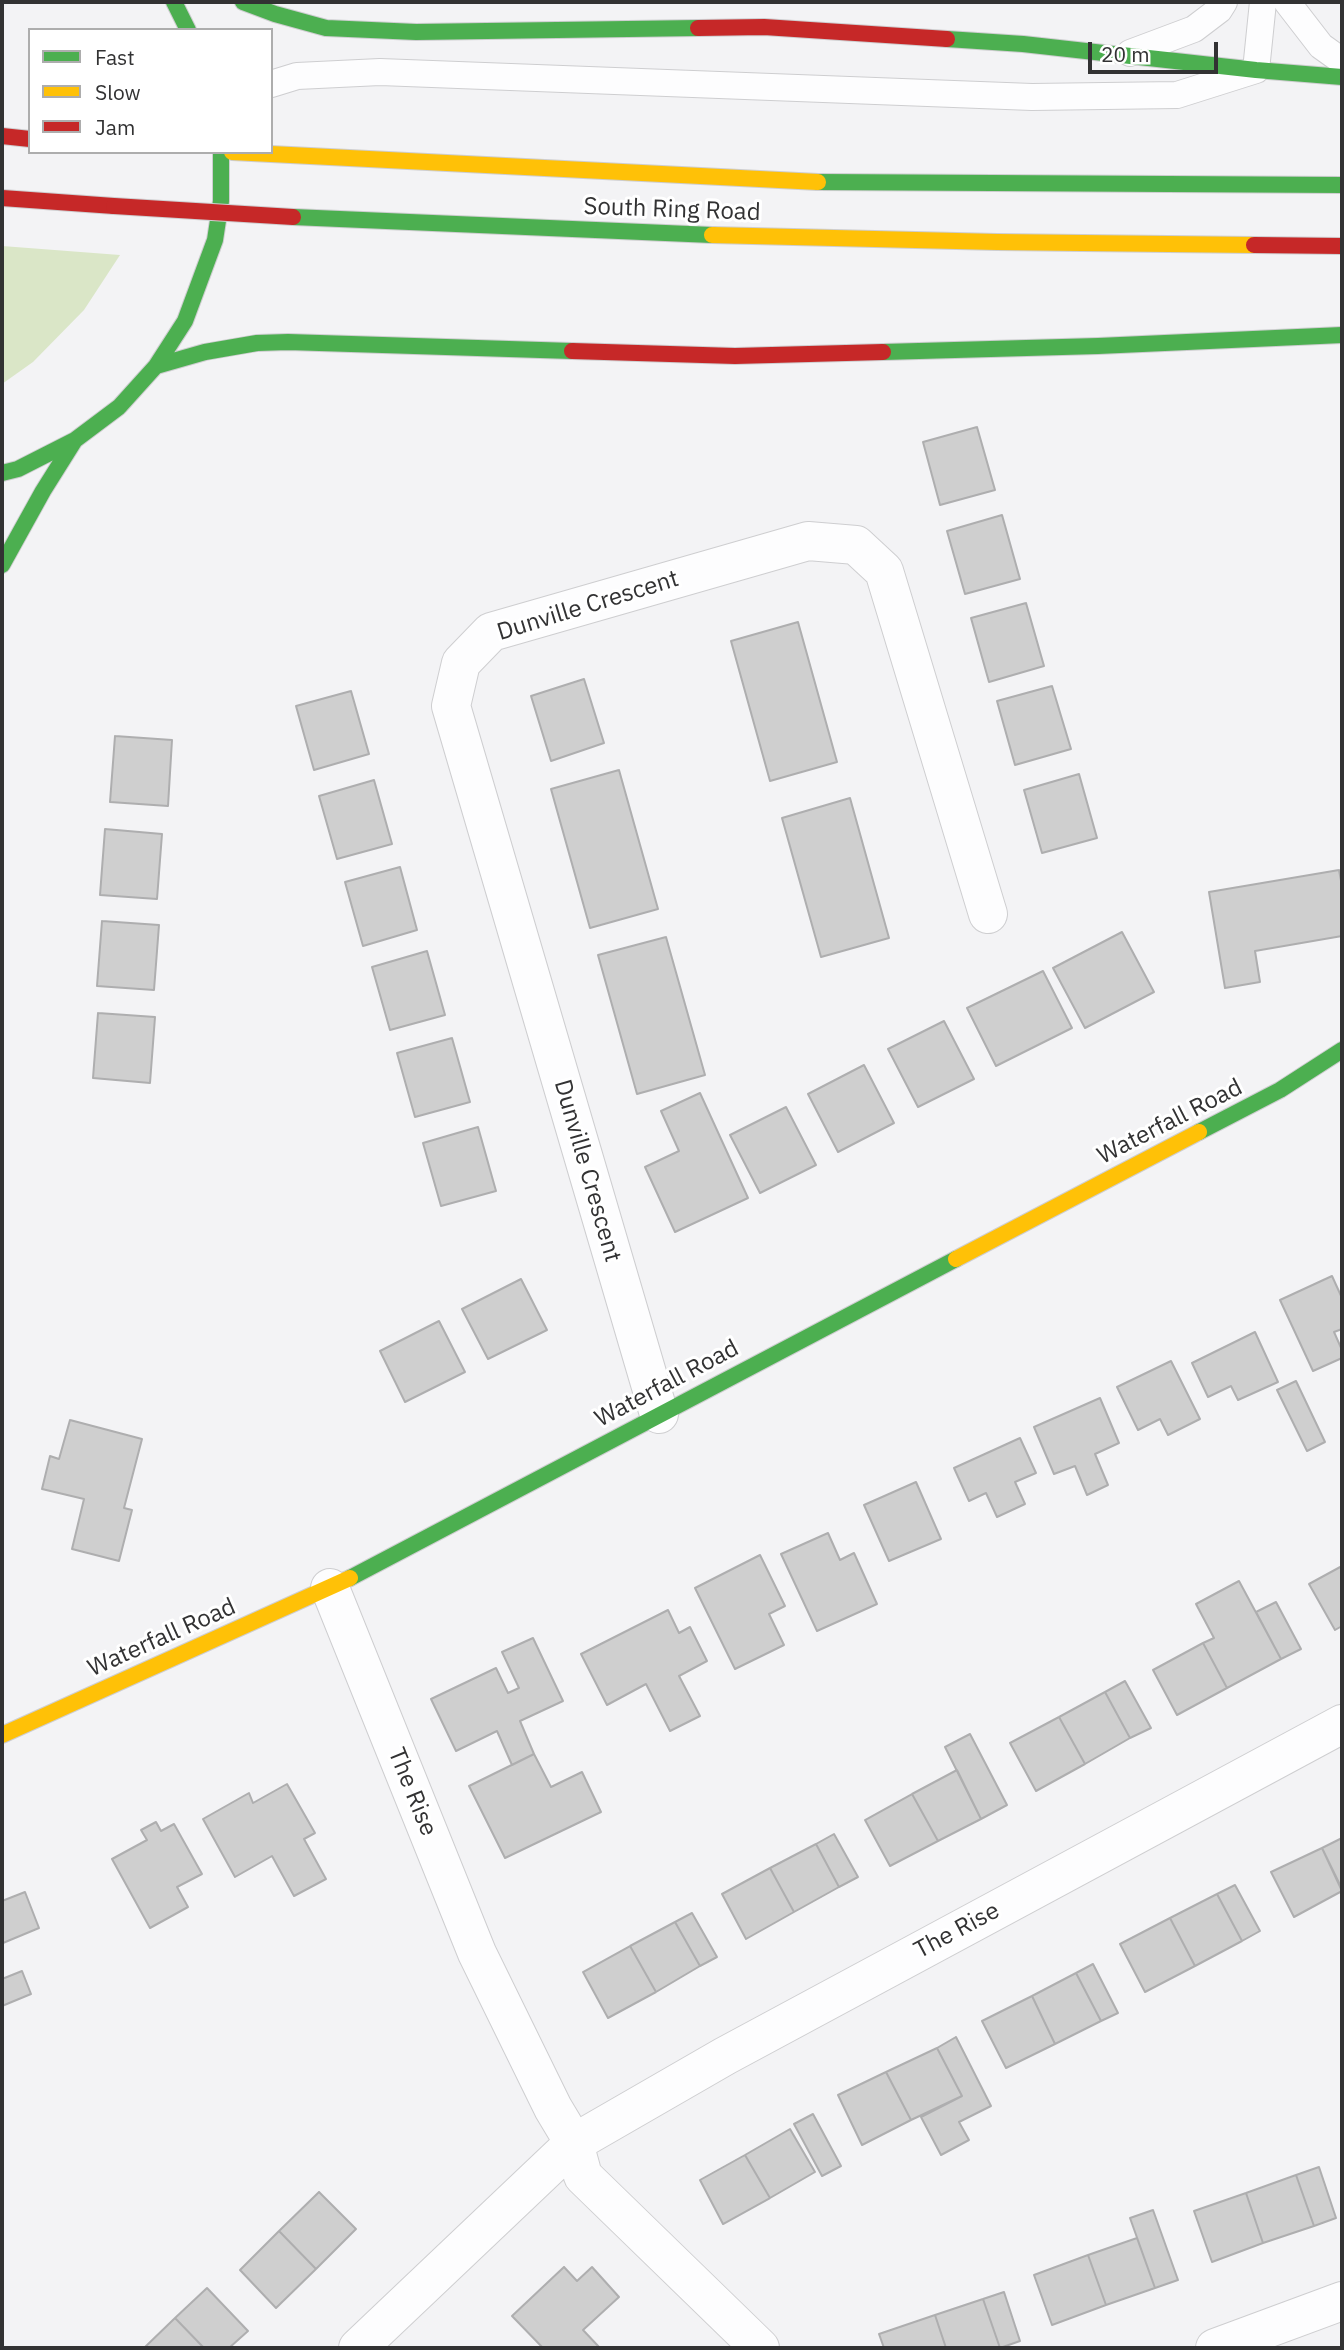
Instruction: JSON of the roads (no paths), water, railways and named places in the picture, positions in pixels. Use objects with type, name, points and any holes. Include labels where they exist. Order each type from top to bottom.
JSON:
[{"type":"main road","points":[[174,2],[187,28]]},
{"type":"main road","points":[[243,2],[327,28],[416,32],[764,27],[1023,44],[1342,77]]},
{"type":"main road","points":[[2,136],[28,139]]},
{"type":"main road","points":[[2,473],[18,469],[75,440],[118,407],[156,366],[185,321],[215,240],[221,201],[221,154]]},
{"type":"main road","name":"South Ring Road","points":[[270,154],[831,183],[1342,185]]},
{"type":"main road","name":"South Ring Road","points":[[2,198],[293,217],[645,233],[997,242],[1342,246]]},
{"type":"main road","points":[[156,366],[205,352],[278,342],[735,356],[1098,346],[1342,335]]},
{"type":"main road","points":[[2,565],[75,440]]},
{"type":"main road","name":"Waterfall Road","points":[[2,1735],[330,1588],[1272,1094],[1342,1050]]},
{"type":"street","name":"Dunville Crescent","points":[[659,1414],[451,706],[461,663],[491,632],[808,541],[856,545],[884,572],[988,914]]},
{"type":"street","name":"The Rise","points":[[330,1588],[477,1953],[553,2108],[574,2143],[583,2176],[760,2348]]},
{"type":"street","name":"The Rise","points":[[358,2348],[574,2143],[726,2056],[1342,1724]]},
{"type":"street","points":[[1215,2348],[1342,2301]]},
{"type":"lane","points":[[1125,55],[1194,29],[1219,10],[1224,2]]},
{"type":"lane","points":[[273,83],[298,76],[380,72],[1032,97],[1177,95],[1256,70],[1263,2]]},
{"type":"lane","points":[[1287,2],[1321,46],[1342,61]]}]
